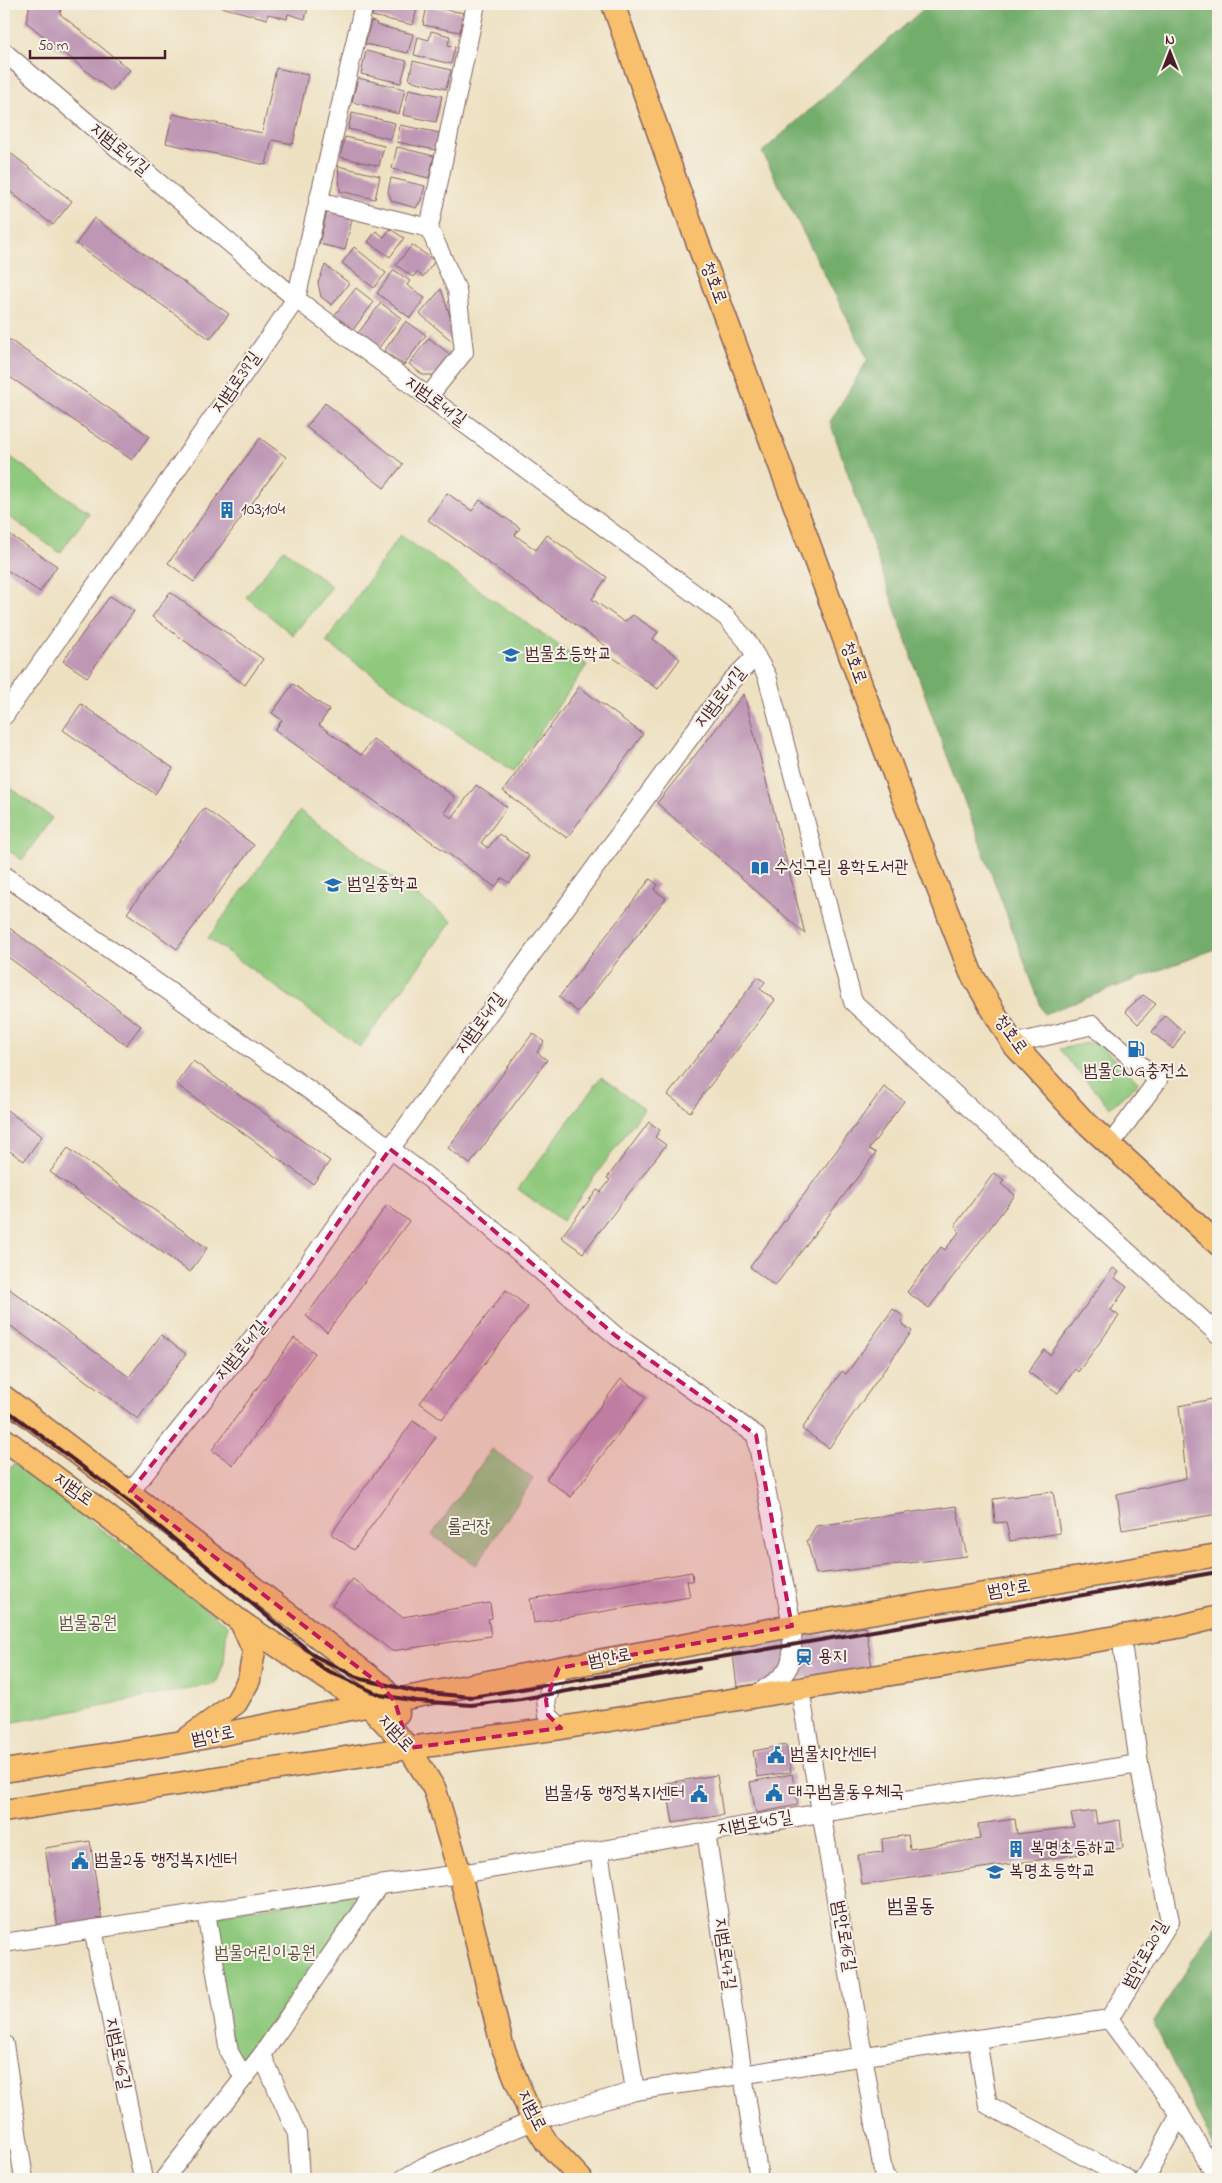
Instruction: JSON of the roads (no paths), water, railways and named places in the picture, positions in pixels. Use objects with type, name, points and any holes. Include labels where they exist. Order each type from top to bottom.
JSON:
[{"type":"main road","name":"청호로","points":[[613,4],[700,248],[911,818],[971,973],[1013,1044],[1081,1118],[1218,1244]]},
{"type":"main road","points":[[4,1397],[381,1684],[395,1702],[409,1748]]},
{"type":"main road","name":"지범로","points":[[4,1440],[106,1515],[241,1622],[370,1707],[409,1748],[435,1790],[460,1874],[502,2045],[533,2121],[547,2143],[581,2179]]},
{"type":"main road","name":"범안로","points":[[4,1771],[182,1742],[370,1707],[559,1668],[792,1626],[1218,1556]]},
{"type":"main road","points":[[4,1811],[409,1748],[561,1728],[800,1690],[1178,1627],[1218,1617]]},
{"type":"main road","points":[[182,1742],[236,1703],[249,1680],[254,1651],[241,1622]]},
{"type":"street","name":"지범로39길","points":[[4,716],[296,299],[364,4]]},
{"type":"street","points":[[428,396],[464,352],[457,290],[429,228],[476,4]]},
{"type":"street","name":"지범로41길","points":[[4,52],[296,299],[726,617],[747,641],[756,656],[731,681],[390,1149],[283,1300],[130,1492]]},
{"type":"street","points":[[318,201],[429,228]]},
{"type":"street","points":[[756,656],[768,676],[853,1002],[1218,1334]]},
{"type":"street","points":[[4,875],[390,1149],[469,1209],[616,1336],[756,1435],[792,1626],[792,1657],[783,1677],[753,1697]]},
{"type":"street","points":[[1013,1044],[1092,1025],[1158,1080],[1110,1145]]},
{"type":"street","name":"범안로20길","points":[[1109,2019],[1170,1921],[1139,1764],[1121,1636]]},
{"type":"street","points":[[559,1668],[546,1700],[548,1715],[561,1728]]},
{"type":"street","name":"범안로16길","points":[[800,1690],[885,2179]]},
{"type":"street","name":"지범로45길","points":[[460,1874],[821,1813],[1139,1764]]},
{"type":"street","name":"지범로47길","points":[[706,1832],[759,2179]]},
{"type":"street","points":[[599,1851],[635,2091]]},
{"type":"street","points":[[4,1943],[460,1874]]},
{"type":"street","points":[[164,2179],[262,2055],[379,1885]]},
{"type":"street","points":[[206,1912],[229,2052],[244,2078]]},
{"type":"street","name":"지범로46길","points":[[93,1929],[143,2179]]},
{"type":"street","points":[[403,2179],[425,2166],[533,2121],[635,2091],[864,2058],[1109,2019],[1180,2114],[1218,2179]]},
{"type":"street","points":[[977,2040],[988,2105],[1127,2179]]},
{"type":"street","points":[[4,2044],[24,2179]]},
{"type":"street","points":[[262,2055],[297,2134],[300,2179]]},
{"type":"street","points":[[1145,2179],[1180,2114]]},
{"type":"railway","points":[[4,1408],[127,1500],[315,1656],[361,1679],[418,1692],[472,1697],[733,1655],[1218,1572]]},
{"type":"railway","points":[[312,1659],[322,1668],[380,1695],[417,1701],[471,1705],[521,1699],[699,1668]]},
{"type":"place","name":"103;104","points":[[227,510]]},
{"type":"place","name":"범물초등학교","points":[[511,655]]},
{"type":"place","name":"수성구립 용학도서관","points":[[760,868]]},
{"type":"place","name":"범일중학교","points":[[333,885]]},
{"type":"place","name":"범물CNG충전소","points":[[1136,1049]]},
{"type":"place","name":"용지","points":[[804,1657]]},
{"type":"place","name":"범물치안센터","points":[[776,1755]]},
{"type":"place","name":"대구범물동우체국","points":[[774,1793]]},
{"type":"place","name":"범물1동 행정복지센터","points":[[699,1794]]},
{"type":"place","name":"복명초등하교","points":[[1016,1849]]},
{"type":"place","name":"범물2동 행정복지센터","points":[[80,1861]]},
{"type":"place","name":"복명초등학교","points":[[995,1872]]},
{"type":"district","name":"범물동","points":[[911,1907]]},
{"type":"park label","name":"롤러장","points":[[469,1528]]},
{"type":"park label","name":"범물공원","points":[[88,1624]]},
{"type":"park label","name":"범물어린이공원","points":[[265,1954]]}]
